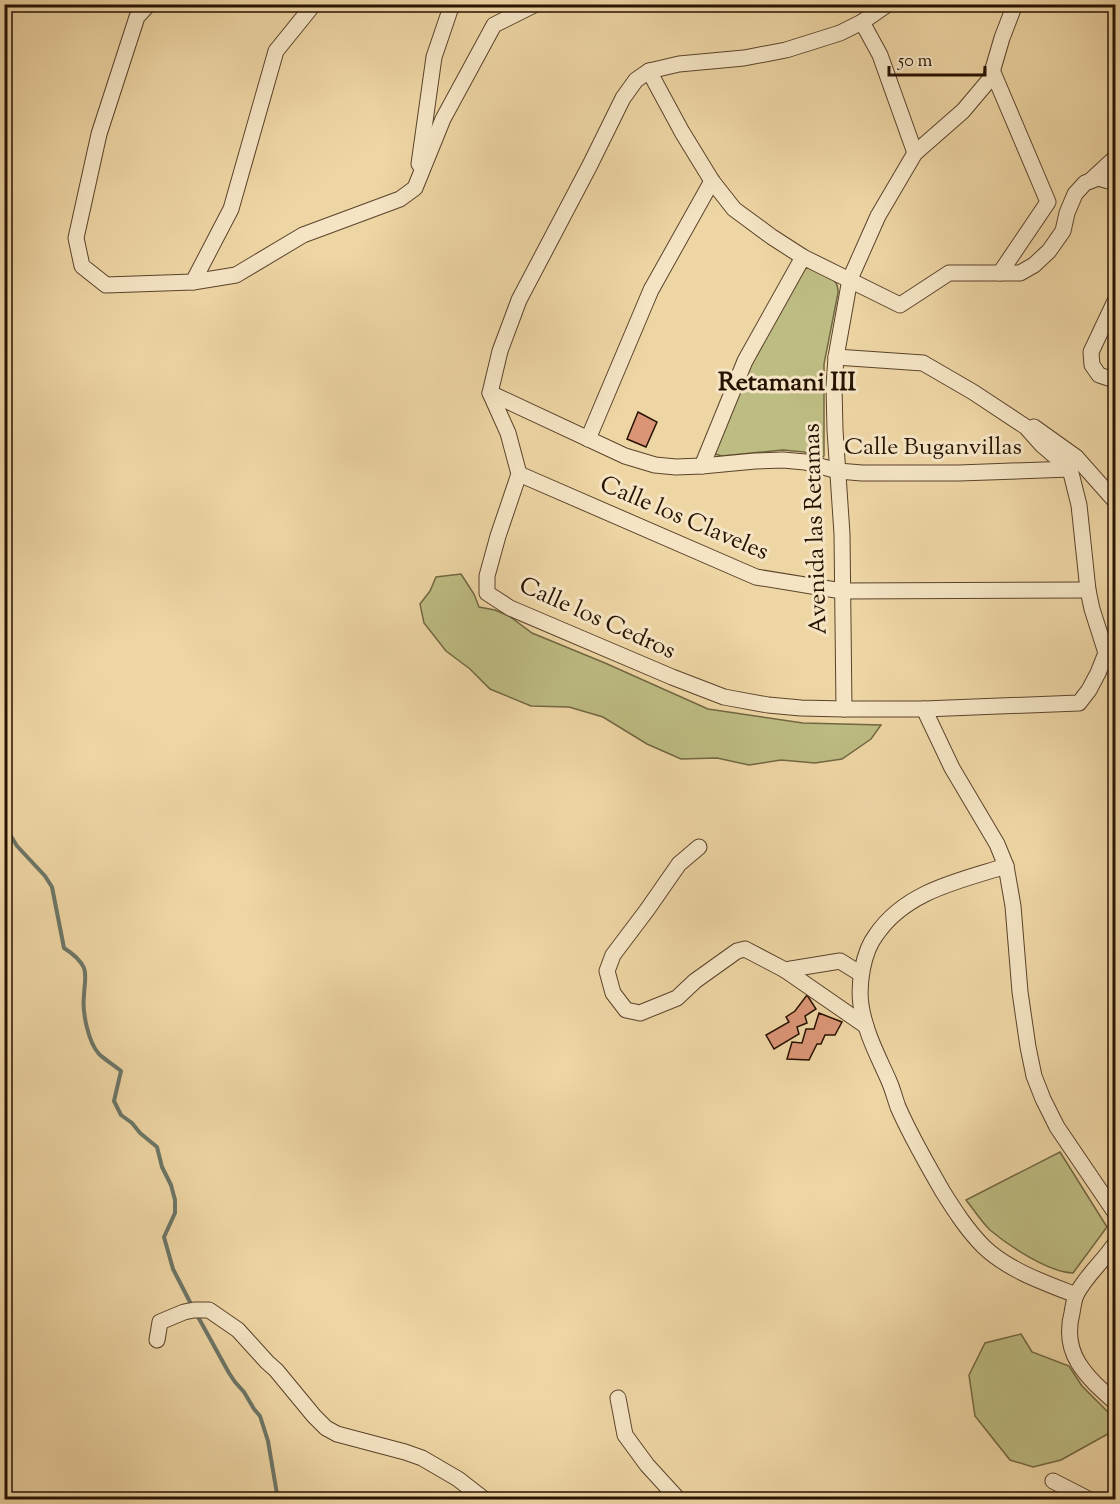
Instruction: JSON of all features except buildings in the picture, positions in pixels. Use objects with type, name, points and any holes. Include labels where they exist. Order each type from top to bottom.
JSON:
[{"type":"street","points":[[149,4],[137,17],[99,134],[76,237],[82,266],[106,285],[193,282],[236,275],[303,235],[400,199],[415,188],[444,119],[494,25],[536,4]]},
{"type":"street","points":[[193,282],[231,209],[276,51],[314,4]]},
{"type":"street","points":[[415,188],[434,57],[454,4]]},
{"type":"street","points":[[519,474],[508,433],[490,393],[500,351],[519,300],[623,98],[636,80],[650,71],[679,64],[744,58],[786,50],[840,33],[862,22],[888,4]]},
{"type":"street","name":"Avenida las Retamas","points":[[844,709],[842,534],[834,386],[836,357],[850,279],[878,216],[915,153],[963,111],[990,79],[1015,4]]},
{"type":"street","points":[[862,22],[880,55],[915,153]]},
{"type":"street","points":[[992,70],[1048,202],[1000,273]]},
{"type":"street","points":[[650,71],[682,132],[712,181],[734,208],[802,257],[900,305],[949,273],[1020,273],[1034,265],[1049,251],[1064,231],[1067,213],[1075,194],[1085,183],[1098,178],[1116,183]]},
{"type":"street","points":[[1090,181],[1116,157]]},
{"type":"street","points":[[588,438],[651,290],[712,181]]},
{"type":"street","points":[[702,466],[745,361],[802,257]]},
{"type":"street","points":[[1116,299],[1091,352],[1092,365],[1099,375],[1116,378]]},
{"type":"street","points":[[836,357],[923,363],[1026,427],[1042,445],[1070,469],[1079,505],[1088,590]]},
{"type":"street","name":"Calle Buganvillas","points":[[490,393],[625,456],[655,465],[702,466],[783,460],[805,462],[838,471],[862,473],[959,473],[1070,469]]},
{"type":"street","points":[[1026,427],[1032,425],[1076,457],[1116,502]]},
{"type":"street","name":"Calle los Claveles","points":[[519,474],[756,577],[842,591],[1088,590]]},
{"type":"street","name":"Calle los Cedros","points":[[519,474],[487,576],[487,593],[510,608],[724,697],[768,705],[844,709],[1079,704],[1089,690],[1106,653],[1088,590]]},
{"type":"street","points":[[924,709],[951,768],[997,844],[1006,866],[1013,906],[1020,992],[1028,1047],[1042,1099],[1057,1127],[1116,1214]]},
{"type":"street","points":[[699,847],[679,864],[613,955],[608,971],[613,993],[626,1010],[640,1013],[678,998],[695,981],[737,951],[745,949],[785,970],[866,1026]]},
{"type":"street","points":[[1006,866],[945,884],[897,911],[875,935],[869,947],[861,974],[861,1005],[866,1026],[911,1135],[967,1229],[985,1248],[1019,1271],[1076,1295]]},
{"type":"street","points":[[785,970],[840,961],[861,974]]},
{"type":"street","points":[[1114,1249],[1076,1295],[1070,1318],[1069,1337],[1075,1360],[1096,1386],[1116,1403]]},
{"type":"street","points":[[157,1340],[160,1322],[184,1312],[209,1310],[238,1330],[326,1428],[337,1434],[422,1458],[459,1479],[485,1500]]},
{"type":"street","points":[[618,1398],[625,1435],[647,1466],[679,1500]]},
{"type":"street","points":[[1053,1481],[1090,1500]]},
{"type":"shaded area","name":"Retamani III","points":[[805,268],[830,278],[836,283],[838,289],[824,364],[824,456],[783,450],[722,456],[715,454],[750,361]]},
{"type":"shaded area","points":[[461,574],[474,594],[479,607],[509,616],[532,633],[708,709],[803,723],[881,725],[871,739],[842,759],[815,763],[781,760],[749,765],[717,758],[681,759],[647,744],[603,717],[569,707],[531,706],[490,689],[470,669],[446,651],[424,623],[420,604],[430,591],[436,577]]},
{"type":"shaded area","points":[[1060,1152],[1107,1227],[1073,1273],[1063,1272],[1041,1263],[1007,1243],[990,1230],[966,1200]]},
{"type":"shaded area","points":[[1021,1334],[1032,1352],[1069,1366],[1082,1386],[1115,1419],[1115,1430],[1061,1460],[1033,1467],[1010,1460],[975,1416],[969,1375],[985,1343]]},
{"type":"waterway","points":[[4,825],[17,846],[45,876],[52,887],[64,948],[78,959],[85,971],[84,1010],[92,1042],[99,1054],[121,1071],[114,1101],[121,1115],[157,1147],[175,1200],[175,1213],[164,1237],[173,1269],[192,1306]]},
{"type":"waterway","points":[[197,1315],[229,1373],[260,1416],[268,1441],[278,1500]]},
{"type":"district","name":"Retamani III","points":[[787,383]]}]
